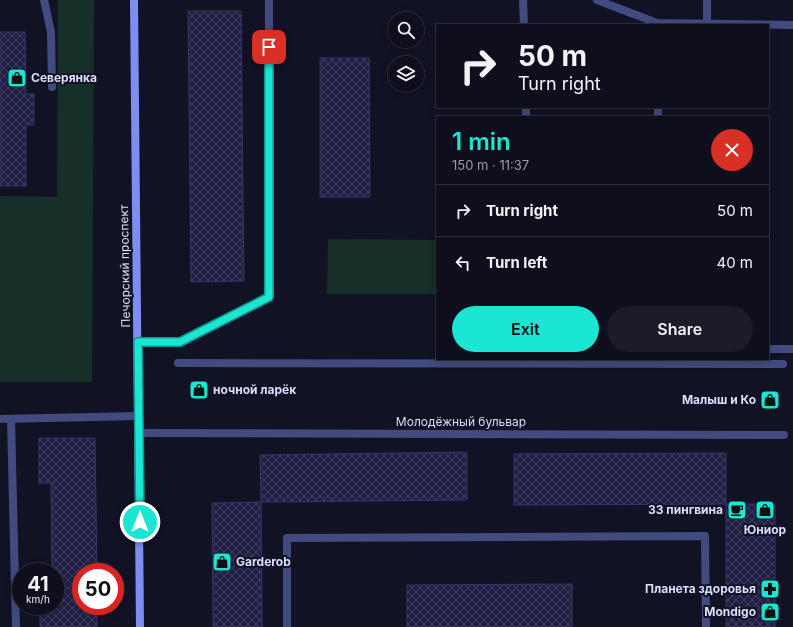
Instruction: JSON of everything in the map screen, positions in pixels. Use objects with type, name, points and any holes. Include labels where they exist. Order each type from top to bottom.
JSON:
[{"type":"main road","name":"Печорский проспект","points":[[134,0],[140,627]]},
{"type":"street","points":[[44,0],[51,32],[52,86]]},
{"type":"street","points":[[138,342],[180,342],[269,297],[269,0]]},
{"type":"street","points":[[523,0],[524,24]]},
{"type":"street","points":[[597,0],[657,24],[707,24],[707,0]]},
{"type":"street","points":[[769,25],[793,25]]},
{"type":"street","points":[[769,349],[793,349]]},
{"type":"street","points":[[178,363],[783,364]]},
{"type":"street","points":[[0,420],[139,416]]},
{"type":"street","points":[[11,419],[16,627]]},
{"type":"street","name":"Молодёжный бульвар","points":[[139,433],[784,435]]},
{"type":"street","points":[[287,627],[287,538],[690,536],[705,536],[706,627]]},
{"type":"green space","points":[[58,0],[94,0],[92,382],[0,382],[0,196],[57,197]]},
{"type":"green space","points":[[328,239],[436,240],[436,294],[327,294]]},
{"type":"building","points":[[188,11],[241,11],[244,281],[191,282]]},
{"type":"building","points":[[0,32],[25,32],[26,94],[34,94],[34,125],[26,125],[26,186],[0,186]]},
{"type":"building","points":[[320,58],[369,58],[370,197],[320,197]]},
{"type":"building","points":[[39,438],[95,438],[97,563],[72,563],[72,615],[97,615],[97,627],[40,627],[40,615],[64,615],[64,563],[52,563],[51,483],[39,483]]},
{"type":"building","points":[[467,452],[467,500],[261,502],[260,455]]},
{"type":"building","points":[[726,453],[726,504],[514,505],[514,454]]},
{"type":"building","points":[[261,502],[262,627],[213,627],[212,503]]},
{"type":"building","points":[[726,504],[775,504],[775,627],[726,627]]},
{"type":"building","points":[[572,584],[572,627],[407,627],[407,585]]},
{"type":"place","name":"Северянка","points":[[17,78]]},
{"type":"place","name":"ночной ларёк","points":[[199,390]]},
{"type":"place","name":"Малыш и Ко","points":[[770,400]]},
{"type":"place","name":"33 пингвина","points":[[737,510]]},
{"type":"place","name":"Юниор","points":[[765,510]]},
{"type":"place","name":"Garderob","points":[[222,562]]},
{"type":"place","name":"Планета здоровья","points":[[770,589]]},
{"type":"place","name":"Mondigo","points":[[770,612]]},
{"type":"route","points":[[140,522],[138,342],[180,342],[269,297],[269,47]]}]
